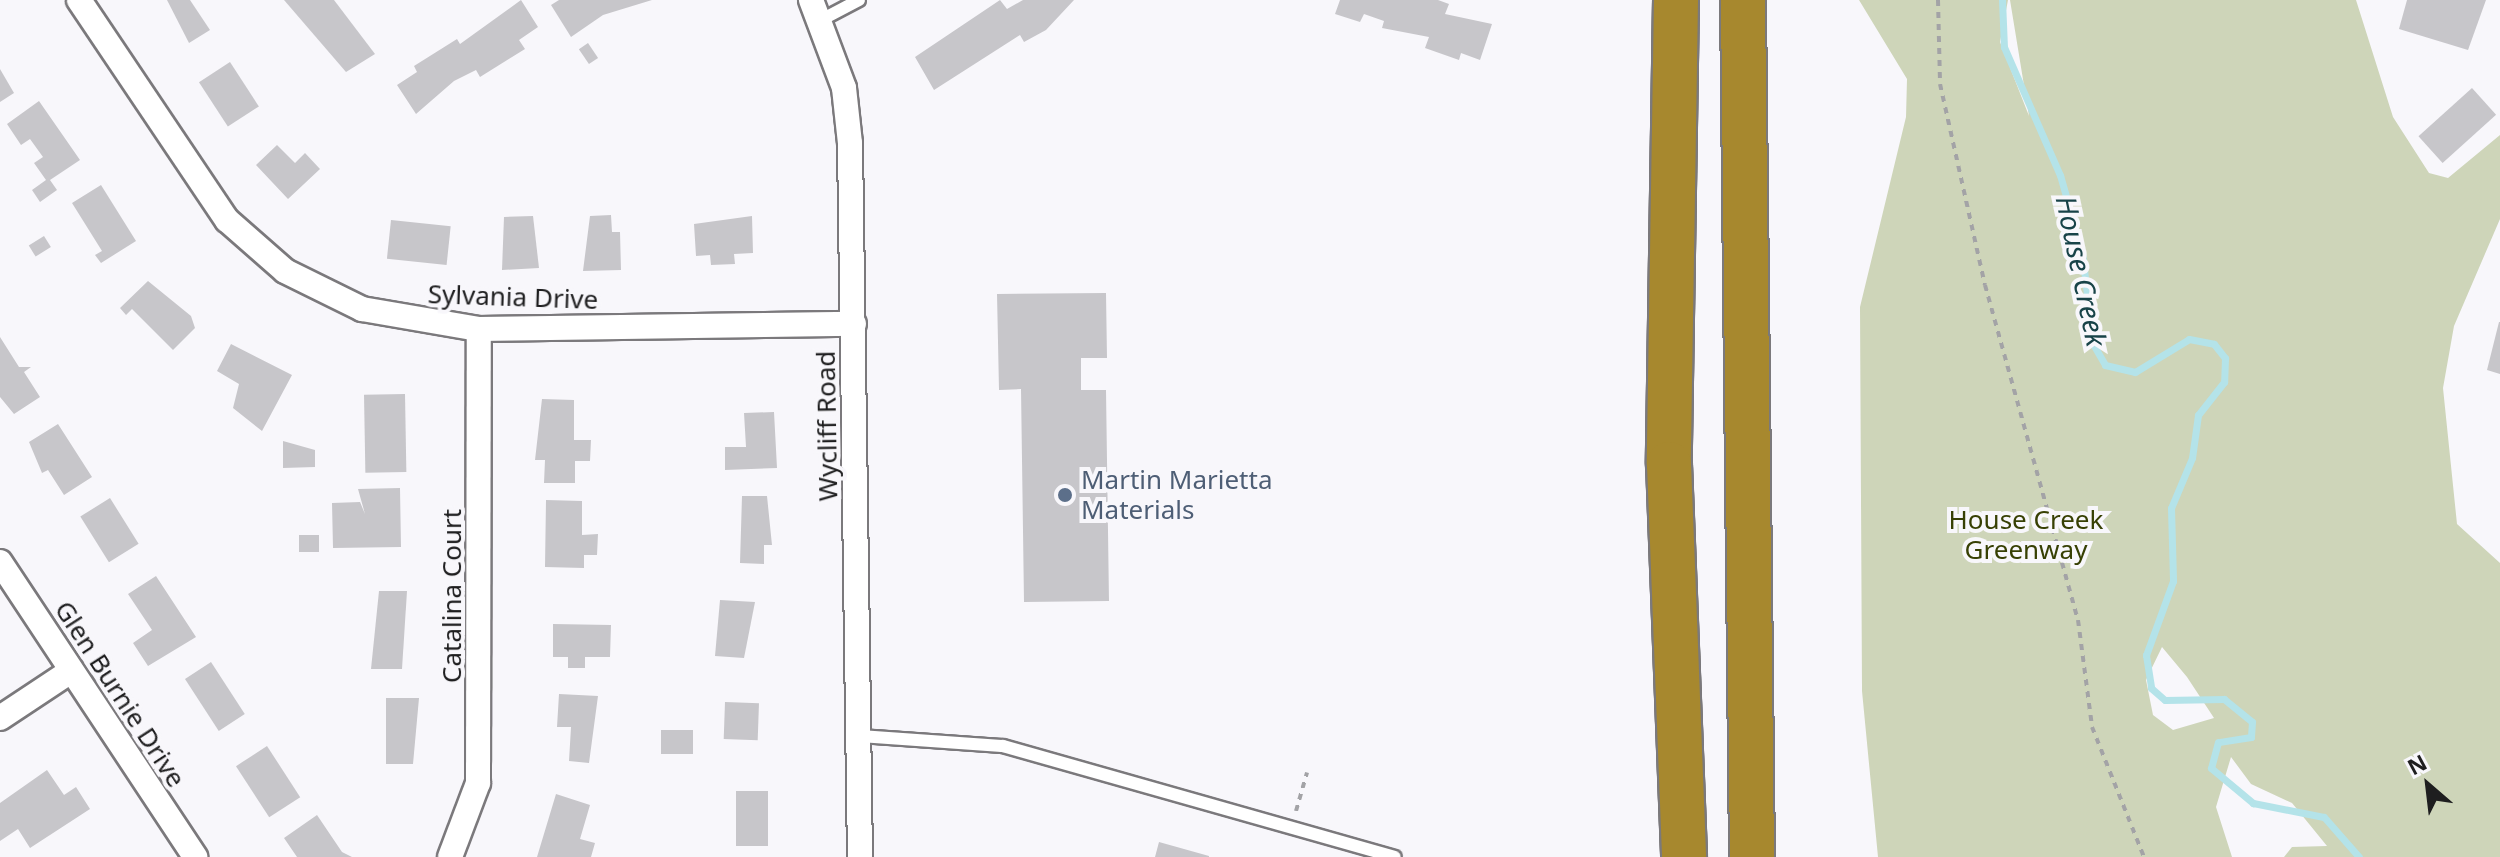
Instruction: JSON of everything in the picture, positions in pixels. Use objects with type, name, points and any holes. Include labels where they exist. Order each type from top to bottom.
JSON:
[{"type":"highway","points":[[1676,0],[1669,464],[1684,857]]},
{"type":"highway","points":[[1743,0],[1752,857]]},
{"type":"highway","points":[[1751,740],[1775,857]]},
{"type":"street","name":"Sylvania Drive","points":[[79,0],[192,176],[261,253],[310,287],[362,309],[479,329],[854,324]]},
{"type":"street","name":"Wycliff Road","points":[[816,10],[844,88],[850,143],[860,857]]},
{"type":"street","name":"Catalina Court","points":[[450,857],[478,783],[479,329]]},
{"type":"street","name":"Glen Burnie Drive","points":[[0,562],[195,857]]},
{"type":"street","points":[[0,718],[71,671]]},
{"type":"lane","points":[[816,10],[859,0]]},
{"type":"lane","points":[[859,736],[1003,746],[1395,857]]},
{"type":"path","points":[[1938,0],[1940,84],[1985,285],[2078,620],[2092,727],[2144,857]]},
{"type":"path","points":[[1296,811],[1307,773]]},
{"type":"green space","name":"House Creek Greenway","points":[[1859,0],[2008,0],[2000,42],[2029,116],[2010,0],[2356,0],[2393,117],[2429,173],[2448,178],[2500,135],[2500,219],[2454,326],[2443,388],[2457,524],[2500,563],[2500,857],[2284,857],[2292,847],[2327,846],[2292,803],[2251,784],[2231,757],[2216,807],[2232,857],[1878,857],[1862,691],[1860,307],[1906,117],[1907,79]],"holes":[[[2162,647],[2187,677],[2214,718],[2173,730],[2153,715],[2146,680]]]},
{"type":"building","points":[[167,0],[190,0],[210,30],[189,43]]},
{"type":"building","points":[[284,0],[334,0],[375,54],[346,72]]},
{"type":"building","points":[[521,0],[538,27],[519,40],[525,49],[480,77],[476,70],[454,81],[416,114],[397,85],[417,72],[414,66],[457,39],[460,44]]},
{"type":"building","points":[[559,0],[652,0],[603,15],[571,37],[551,5]]},
{"type":"building","points":[[1000,0],[1007,9],[1023,0],[1074,0],[1046,30],[1024,42],[1020,35],[934,90],[915,57]]},
{"type":"building","points":[[1340,0],[1438,0],[1449,4],[1445,14],[1492,24],[1480,60],[1461,53],[1459,60],[1425,48],[1429,37],[1382,28],[1384,21],[1364,14],[1360,22],[1335,14]]},
{"type":"building","points":[[2407,0],[2486,0],[2468,50],[2399,29]]},
{"type":"building","points":[[588,43],[598,58],[589,64],[579,49]]},
{"type":"building","points":[[230,62],[259,106],[228,127],[199,82]]},
{"type":"building","points":[[0,69],[14,93],[0,102]]},
{"type":"building","points":[[2472,88],[2496,115],[2443,163],[2418,136]]},
{"type":"building","points":[[39,101],[80,160],[50,180],[57,190],[40,202],[32,190],[46,180],[34,163],[43,157],[30,139],[21,145],[7,124]]},
{"type":"building","points":[[277,145],[295,163],[305,153],[320,169],[288,199],[256,165]]},
{"type":"building","points":[[101,185],[136,241],[101,263],[95,255],[102,251],[72,203]]},
{"type":"building","points":[[611,215],[612,232],[620,232],[621,270],[583,271],[590,216]]},
{"type":"building","points":[[533,216],[539,268],[502,270],[504,217]]},
{"type":"building","points":[[752,216],[753,253],[734,254],[735,264],[711,265],[710,255],[696,256],[694,224]]},
{"type":"building","points":[[391,220],[451,226],[447,265],[387,259]]},
{"type":"building","points":[[44,236],[51,247],[36,257],[29,246]]},
{"type":"building","points":[[148,281],[191,316],[195,328],[173,350],[132,309],[126,315],[120,308]]},
{"type":"building","name":"Martin Marietta Materials","points":[[1106,293],[1107,358],[1081,358],[1081,390],[1106,390],[1109,601],[1024,602],[1021,389],[999,390],[997,294]]},
{"type":"building","points":[[2500,322],[2500,374],[2487,370]]},
{"type":"building","points":[[0,337],[19,367],[31,367],[24,372],[40,397],[14,414],[0,397]]},
{"type":"building","points":[[231,344],[292,375],[262,431],[233,408],[239,384],[217,371]]},
{"type":"building","points":[[405,394],[406,472],[365,473],[364,395]]},
{"type":"building","points":[[542,399],[574,400],[574,440],[591,440],[590,461],[575,461],[575,483],[544,483],[545,460],[535,460]]},
{"type":"building","points":[[774,412],[777,468],[725,470],[725,447],[746,447],[744,413]]},
{"type":"building","points":[[58,424],[92,477],[64,495],[48,470],[42,473],[29,442]]},
{"type":"building","points":[[283,441],[315,450],[315,467],[283,468]]},
{"type":"building","points":[[400,488],[401,547],[333,548],[332,503],[360,502],[365,514],[358,489]]},
{"type":"building","points":[[742,496],[767,496],[772,545],[764,545],[764,564],[740,563]]},
{"type":"building","points":[[110,498],[139,544],[109,562],[80,517]]},
{"type":"building","points":[[546,500],[582,501],[582,535],[598,534],[597,555],[584,555],[584,568],[545,567]]},
{"type":"building","points":[[299,535],[319,535],[319,552],[299,552]]},
{"type":"building","points":[[156,576],[196,637],[148,666],[133,643],[152,630],[128,594]]},
{"type":"building","points":[[379,591],[407,591],[402,669],[371,669]]},
{"type":"building","points":[[720,600],[755,602],[744,658],[715,656]]},
{"type":"building","points":[[553,624],[611,625],[610,657],[585,657],[585,668],[568,668],[568,657],[553,657]]},
{"type":"building","points":[[211,662],[245,714],[219,731],[185,679]]},
{"type":"building","points":[[559,694],[598,696],[589,763],[569,761],[571,727],[557,727]]},
{"type":"building","points":[[386,698],[419,698],[413,764],[386,764]]},
{"type":"building","points":[[725,702],[759,703],[758,740],[724,739]]},
{"type":"building","points":[[661,730],[693,730],[693,754],[661,754]]},
{"type":"building","points":[[267,746],[300,797],[269,817],[236,766]]},
{"type":"building","points":[[47,770],[64,795],[76,787],[90,809],[30,848],[18,829],[0,841],[0,803]]},
{"type":"building","points":[[736,791],[768,791],[768,846],[736,846]]},
{"type":"building","points":[[556,794],[590,805],[580,839],[595,843],[591,857],[537,857]]},
{"type":"building","points":[[317,815],[342,852],[352,857],[297,857],[284,838]]},
{"type":"building","points":[[1159,842],[1209,856],[1209,857],[1155,857]]},
{"type":"waterway","name":"House Creek","points":[[2002,0],[2004,47],[2060,175],[2082,253],[2093,344],[2105,365],[2135,372],[2189,339],[2214,344],[2225,358],[2224,382],[2198,415],[2192,458],[2171,508],[2173,581],[2146,655],[2151,688],[2165,700],[2224,699],[2252,722],[2251,737],[2218,742],[2211,768],[2253,803],[2324,817],[2359,857]]},
{"type":"place","name":"Martin Marietta Materials","points":[[1065,495]]}]
